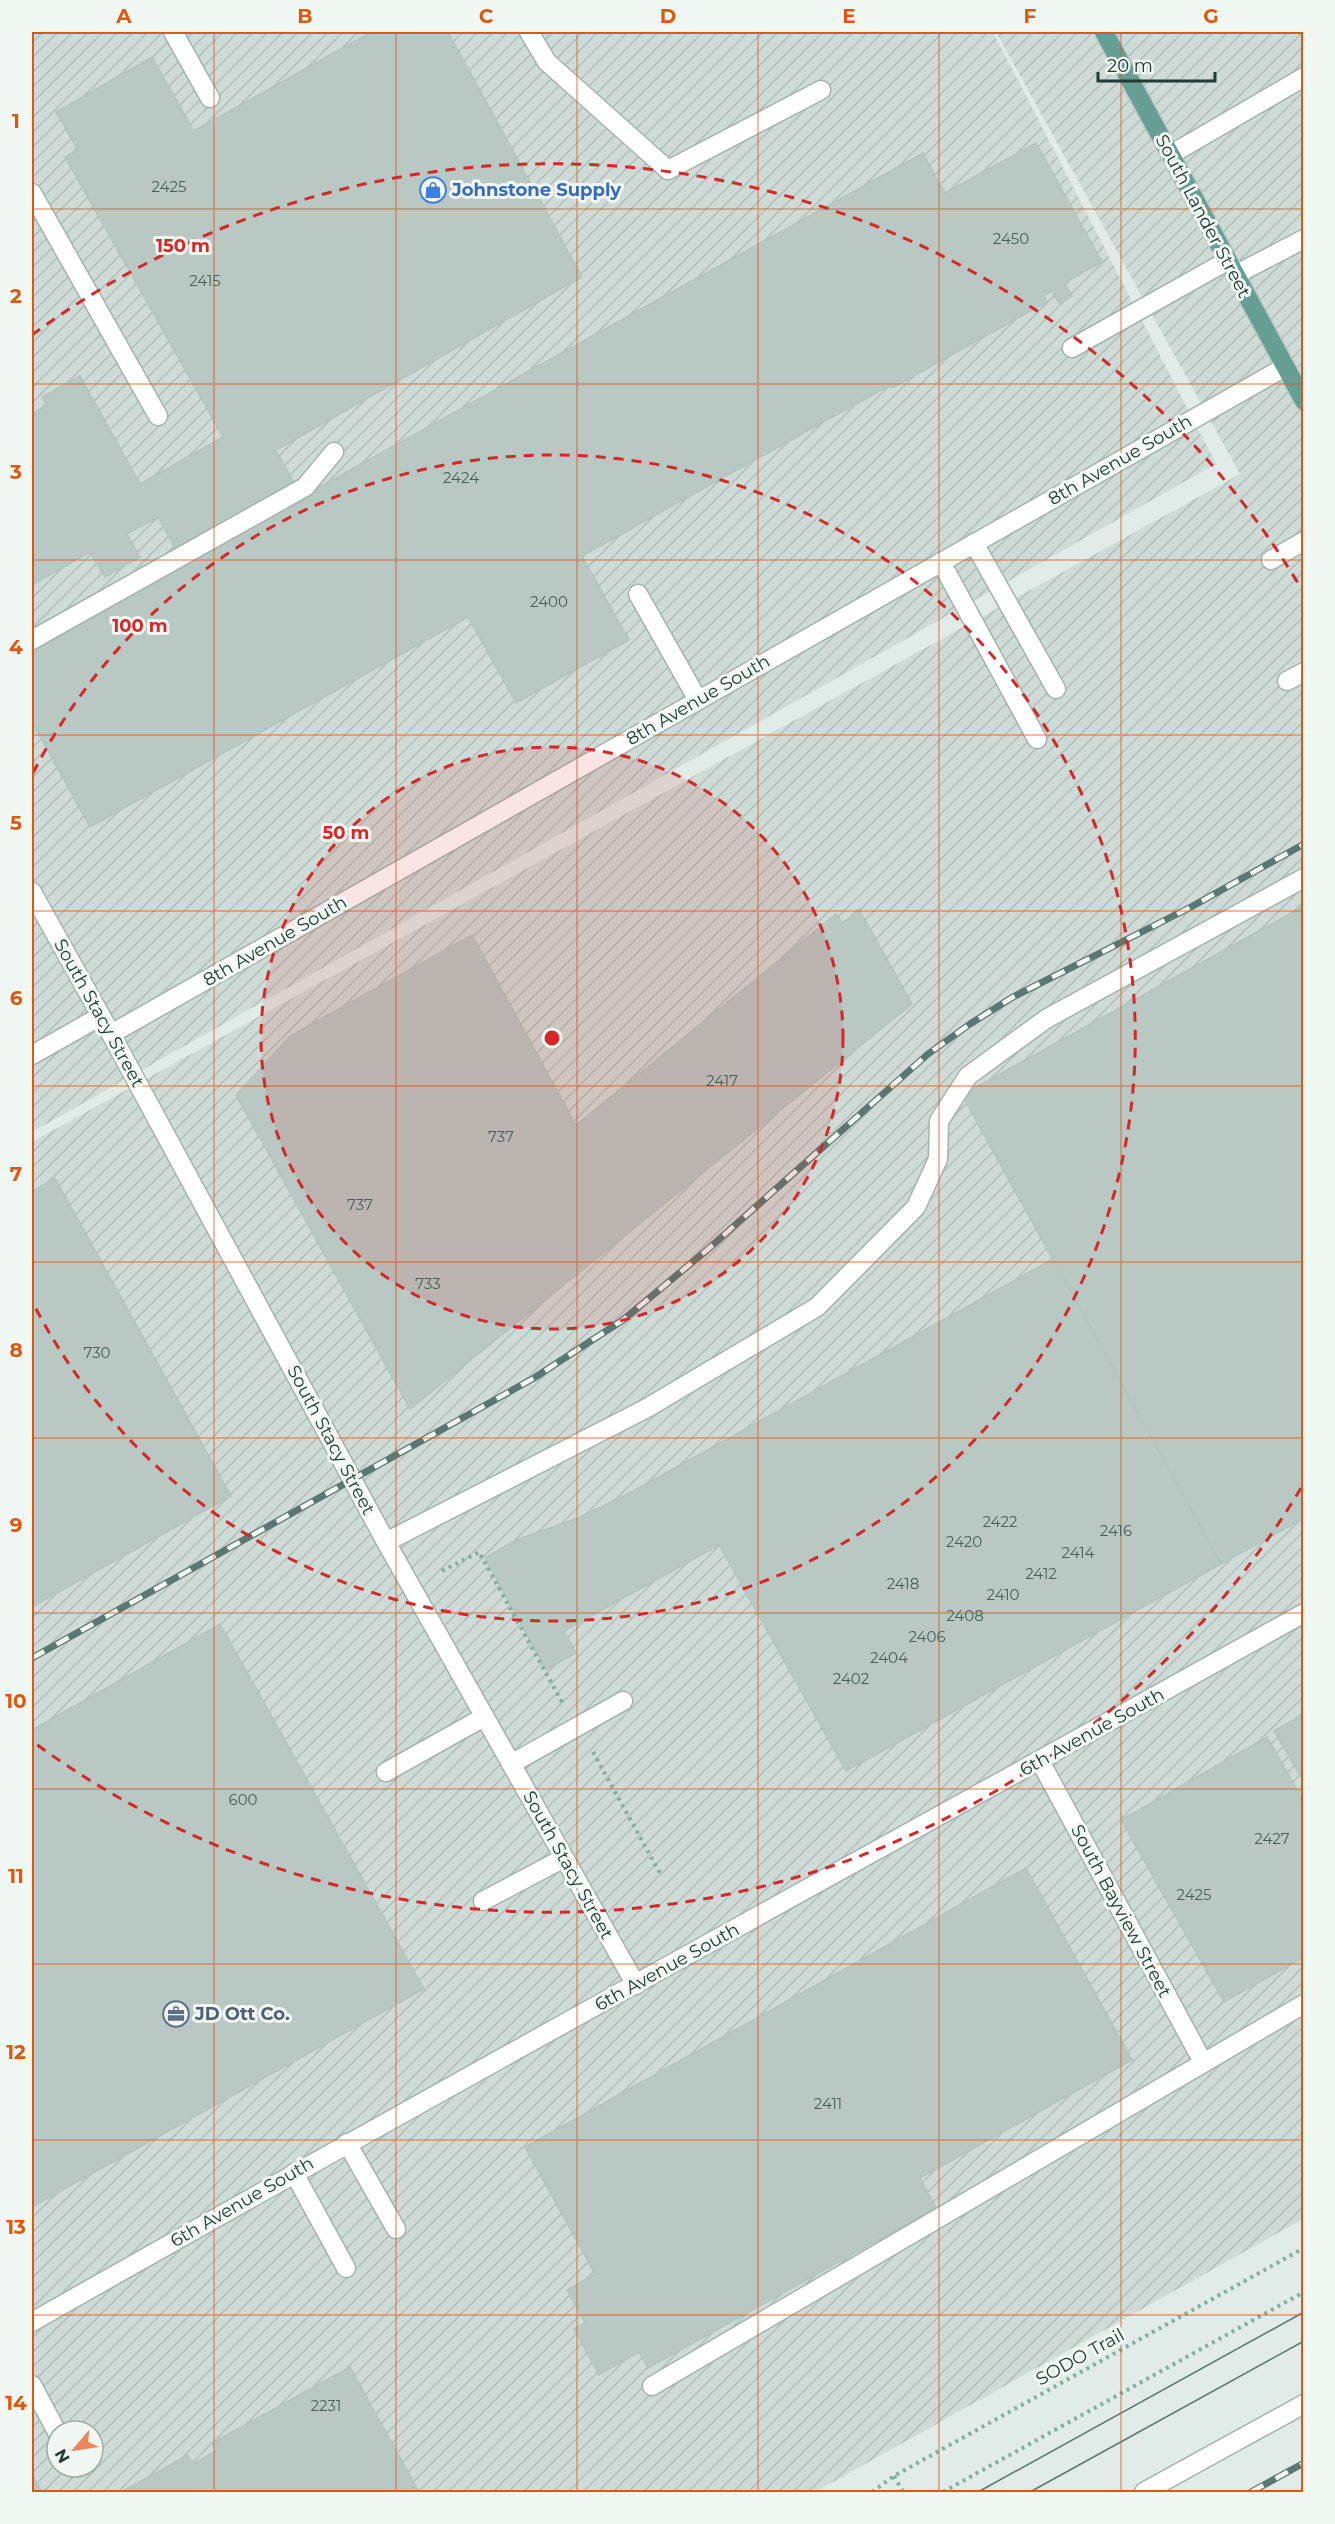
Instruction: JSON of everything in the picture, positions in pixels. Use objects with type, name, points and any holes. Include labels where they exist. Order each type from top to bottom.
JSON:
[{"type":"main road","name":"South Lander Street","points":[[1104,32],[1231,268],[1293,373],[1304,401]]},
{"type":"street","points":[[173,32],[210,98]]},
{"type":"street","points":[[529,32],[547,62],[668,170],[821,90]]},
{"type":"street","points":[[1170,155],[1304,77]]},
{"type":"street","points":[[32,194],[158,416]]},
{"type":"street","points":[[1072,348],[1231,268],[1304,239]]},
{"type":"street","name":"8th Avenue South","points":[[111,1034],[974,543],[1293,373]]},
{"type":"street","points":[[32,640],[305,487],[334,452]]},
{"type":"street","points":[[1271,560],[1304,541]]},
{"type":"street","points":[[974,543],[1056,689]]},
{"type":"street","points":[[941,562],[1037,739]]},
{"type":"street","points":[[638,594],[698,700]]},
{"type":"street","points":[[1287,681],[1304,672]]},
{"type":"street","points":[[386,1542],[647,1408],[817,1307],[916,1207],[938,1159],[939,1121],[968,1076],[1046,1019],[1304,878]]},
{"type":"street","name":"South Stacy Street","points":[[32,892],[386,1542],[636,1985]]},
{"type":"street","points":[[32,1055],[101,1016]]},
{"type":"street","name":"6th Avenue South","points":[[32,2322],[347,2143],[1304,1613]]},
{"type":"street","points":[[511,1764],[623,1701]]},
{"type":"street","points":[[386,1772],[484,1717]]},
{"type":"street","name":"South Bayview Street","points":[[1040,1761],[1203,2062]]},
{"type":"street","points":[[483,1901],[564,1858]]},
{"type":"street","points":[[652,2386],[1304,2004]]},
{"type":"street","points":[[347,2143],[396,2229]]},
{"type":"street","points":[[294,2173],[346,2268]]},
{"type":"street","points":[[32,2385],[50,2419]]},
{"type":"street","points":[[1143,2493],[1304,2404]]},
{"type":"path","points":[[442,1571],[479,1552],[661,1875]]},
{"type":"path","name":"SODO Trail","points":[[872,2493],[894,2476],[1304,2248]]},
{"type":"path","points":[[943,2493],[1304,2292]]},
{"type":"path","points":[[894,2476],[903,2493]]},
{"type":"shaded area","points":[[32,32],[993,32],[1216,464],[32,1132]]},
{"type":"shaded area","points":[[996,32],[1303,32],[1303,2219],[815,2492],[32,2492],[32,1142],[1240,474]]},
{"type":"building","points":[[371,32],[448,32],[582,277],[276,450],[294,483],[176,550],[158,517],[127,534],[140,557],[105,577],[90,552],[32,585],[32,414],[47,405],[42,397],[80,376],[140,484],[223,437],[65,157],[78,150],[56,112],[152,57],[194,131]]},
{"type":"building","points":[[1036,143],[1102,262],[1064,283],[1072,296],[1059,303],[1052,291],[1044,295],[1047,302],[892,388],[890,385],[582,556],[629,640],[516,703],[468,617],[90,827],[32,722],[32,646],[923,153],[945,193]]},
{"type":"building","points":[[1304,906],[1304,1518],[1221,1564],[962,1095]]},
{"type":"building","points":[[859,909],[912,1004],[410,1409],[236,1095],[290,1036],[472,935],[576,1125],[836,914],[843,923]]},
{"type":"building","points":[[55,1178],[231,1496],[32,1607],[32,1192]]},
{"type":"building","points":[[1053,1259],[1221,1564],[846,1771],[719,1545],[564,1631],[576,1653],[546,1670],[485,1558],[516,1540],[578,1518],[624,1496]]},
{"type":"building","points":[[220,1624],[424,1989],[32,2207],[32,1730]]},
{"type":"building","points":[[1304,1714],[1304,1782],[1274,1731]]},
{"type":"building","points":[[1267,1737],[1304,1802],[1304,1957],[1224,2002],[1121,1820]]},
{"type":"building","points":[[1026,1868],[1132,2060],[920,2178],[936,2208],[648,2368],[639,2352],[599,2375],[574,2329],[585,2323],[567,2290],[595,2274],[525,2147]]},
{"type":"building","points":[[350,2367],[419,2492],[121,2492],[188,2455],[193,2464],[216,2451],[212,2443]]},
{"type":"building","points":[[32,2474],[42,2492],[32,2492]]},
{"type":"tram line","points":[[978,2492],[1304,2312]]},
{"type":"tram line","points":[[1030,2492],[1304,2341]]},
{"type":"railway","points":[[32,1658],[534,1378],[623,1320],[707,1250],[928,1054],[970,1024],[1013,997],[1191,907],[1304,844]]},
{"type":"railway","points":[[1251,2492],[1304,2463]]},
{"type":"place","name":"Johnstone Supply","points":[[433,190]]},
{"type":"place","name":"JD Ott Co.","points":[[176,2014]]}]
